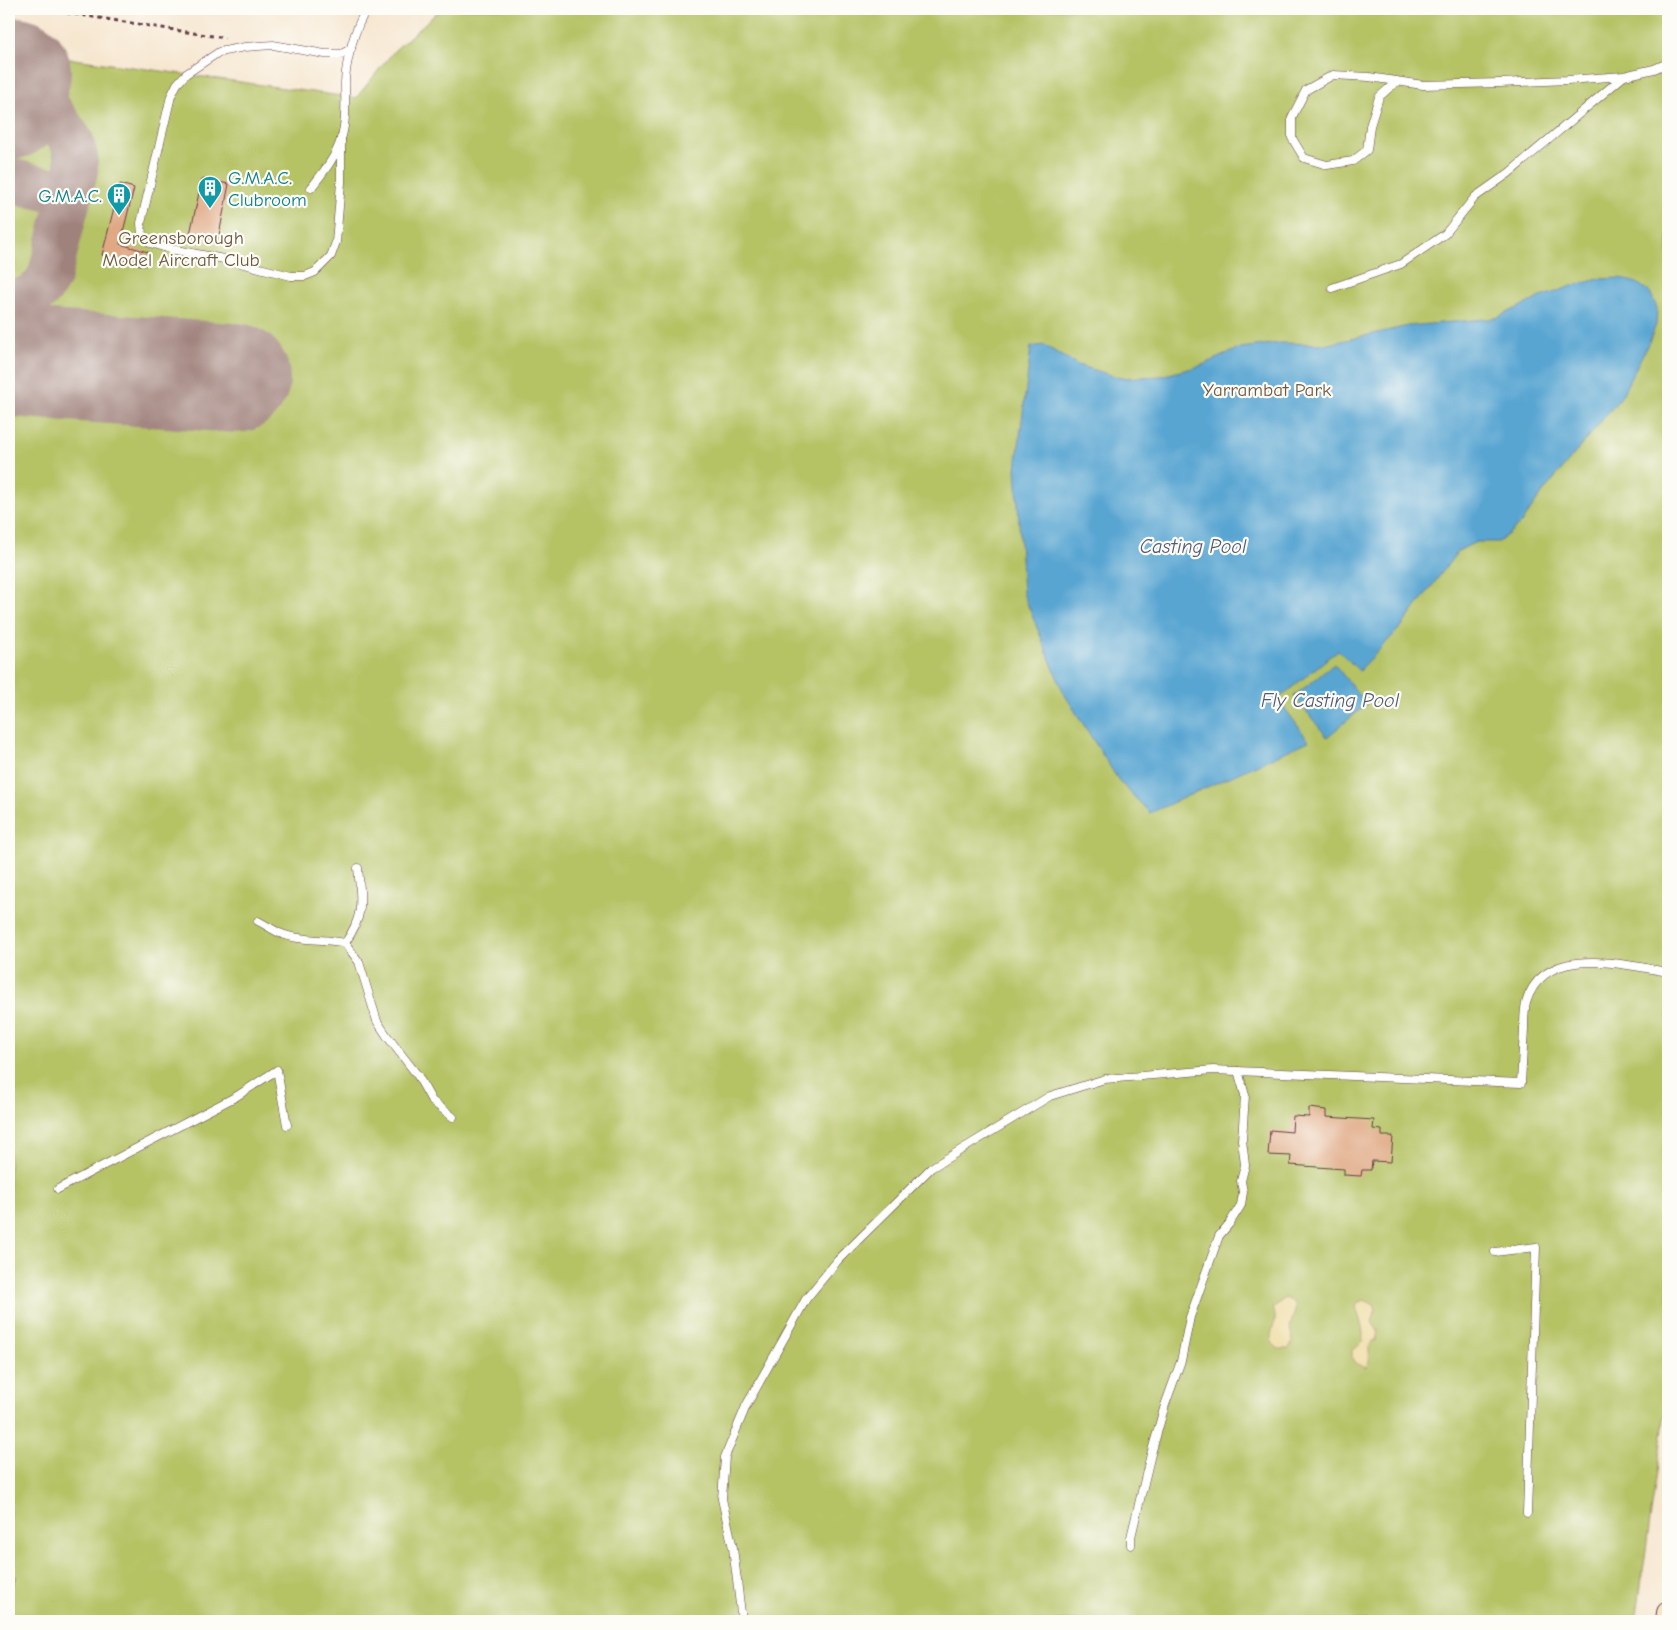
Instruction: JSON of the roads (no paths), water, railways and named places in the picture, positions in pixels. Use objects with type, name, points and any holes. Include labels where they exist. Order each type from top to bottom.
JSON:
[{"type":"main road","points":[[1667,1621],[1668,1613]]},
{"type":"lane","points":[[351,49],[340,54],[325,54],[273,46],[245,46],[219,52],[186,74],[177,84],[166,112],[141,222],[142,235],[150,243],[157,245],[291,276],[305,276],[315,272],[331,256],[336,242],[341,183],[341,139],[346,104],[345,80],[351,49],[367,9]]},
{"type":"lane","points":[[1397,81],[1379,97],[1370,126],[1367,150],[1353,161],[1327,165],[1304,158],[1292,138],[1292,117],[1306,90],[1333,75],[1369,77],[1397,81],[1423,85],[1624,76],[1668,64]]},
{"type":"lane","points":[[1332,288],[1401,264],[1445,234],[1476,197],[1509,173],[1624,76]]},
{"type":"lane","points":[[311,188],[325,171],[341,139]]},
{"type":"lane","points":[[345,943],[357,924],[361,904],[358,868]]},
{"type":"lane","points":[[258,921],[283,935],[345,943],[359,962],[382,1029],[418,1076],[432,1100],[453,1117]]},
{"type":"lane","points":[[742,1621],[733,1548],[722,1499],[725,1457],[746,1406],[806,1299],[838,1260],[931,1168],[1050,1096],[1105,1079],[1214,1070],[1521,1083],[1525,1005],[1530,991],[1539,979],[1550,970],[1568,964],[1590,962],[1668,972]]},
{"type":"lane","points":[[58,1189],[237,1096],[277,1070],[287,1125]]},
{"type":"lane","points":[[1131,1545],[1131,1537],[1151,1454],[1165,1405],[1181,1361],[1190,1317],[1220,1236],[1241,1205],[1243,1192],[1241,1181],[1245,1165],[1242,1140],[1245,1095],[1238,1071]]},
{"type":"lane","points":[[1495,1252],[1536,1247],[1527,1513]]},
{"type":"water","name":"Casting Pool","points":[[1620,278],[1637,283],[1650,292],[1657,308],[1656,325],[1621,397],[1544,491],[1521,523],[1499,542],[1476,542],[1458,551],[1402,626],[1359,671],[1338,650],[1278,699],[1309,741],[1150,813],[1119,781],[1063,692],[1023,593],[1016,469],[1031,347],[1044,345],[1078,365],[1121,378],[1161,376],[1200,366],[1240,348],[1280,343],[1328,344],[1408,326],[1496,318],[1541,297],[1575,285],[1599,279]]},
{"type":"water","name":"Fly Casting Pool","points":[[1334,664],[1367,704],[1327,737],[1294,696]]},
{"type":"place","name":"G.M.A.C. Clubroom","points":[[210,209]]},
{"type":"place","name":"G.M.A.C.","points":[[119,216]]},
{"type":"park label","name":"Greensborough Model Aircraft Club","points":[[181,248]]},
{"type":"park label","name":"Yarrambat Park","points":[[1267,389]]}]
